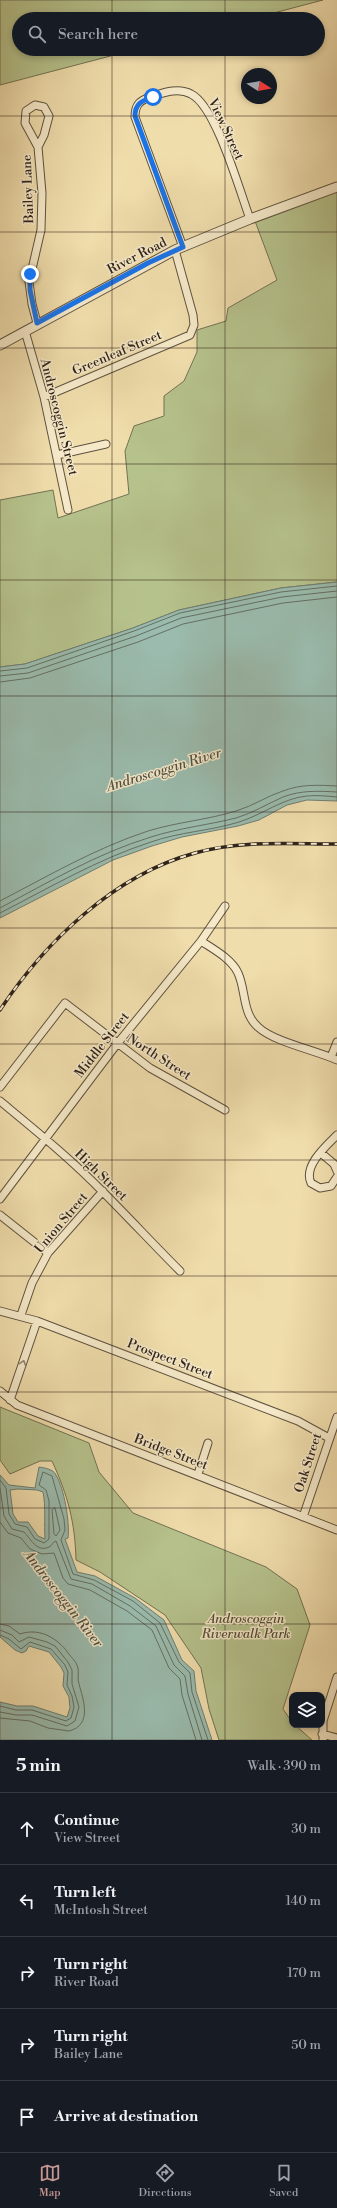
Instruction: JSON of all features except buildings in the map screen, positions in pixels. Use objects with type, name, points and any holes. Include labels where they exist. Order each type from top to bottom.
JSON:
[{"type":"street","name":"View Street","points":[[179,248],[135,114],[138,103],[168,92],[183,91],[190,93],[202,102],[220,136],[250,219]]},
{"type":"street","name":"Bailey Lane","points":[[37,323],[32,304],[29,282],[41,230],[42,192],[38,147],[25,123],[26,111],[35,105],[44,107],[49,116],[44,135],[38,147]]},
{"type":"street","name":"River Road","points":[[0,345],[37,323],[179,248],[250,219],[337,187]]},
{"type":"street","name":"Greenleaf Street","points":[[44,397],[190,335],[194,325],[179,248]]},
{"type":"street","name":"Androscoggin Street","points":[[25,331],[44,397],[68,510]]},
{"type":"street","points":[[57,455],[106,444]]},
{"type":"street","name":"Middle Street","points":[[0,1199],[117,1044],[201,941],[225,906]]},
{"type":"street","points":[[201,941],[230,962],[238,972],[250,1017],[258,1028],[277,1037],[334,1058],[337,1042]]},
{"type":"street","name":"North Street","points":[[0,1087],[64,1003],[150,1068],[225,1110]]},
{"type":"street","name":"High Street","points":[[0,1101],[46,1138],[103,1191],[138,1230],[180,1271]]},
{"type":"street","points":[[337,1135],[321,1153],[308,1174],[311,1183],[315,1186],[326,1188],[334,1183],[337,1177]]},
{"type":"street","points":[[321,1153],[334,1164],[337,1171]]},
{"type":"street","name":"Union Street","points":[[21,1315],[32,1283],[48,1253],[103,1191]]},
{"type":"street","points":[[0,1215],[48,1253]]},
{"type":"street","name":"Prospect Street","points":[[0,1311],[21,1315],[298,1421],[329,1438]]},
{"type":"street","points":[[10,1400],[37,1321]]},
{"type":"street","name":"Bridge Street","points":[[0,1391],[17,1405],[198,1474],[337,1530]]},
{"type":"street","name":"Oak Street","points":[[303,1517],[337,1417]]},
{"type":"street","points":[[198,1474],[208,1443]]},
{"type":"street","points":[[337,1677],[323,1721],[323,1737],[337,1738]]},
{"type":"green space","points":[[0,0],[323,0],[278,12],[12,12],[12,56],[110,56],[0,85]]},
{"type":"green space","points":[[337,191],[337,582],[281,588],[179,610],[133,628],[25,664],[0,667],[0,500],[53,490],[58,518],[129,494],[125,451],[134,426],[164,416],[164,396],[184,381],[197,352],[197,330],[226,321],[228,308],[277,280],[255,221]]},
{"type":"green space","name":"Androscoggin Riverwalk Park","points":[[0,1407],[89,1443],[99,1472],[133,1513],[266,1567],[297,1589],[310,1625],[283,1709],[289,1718],[289,1728],[298,1728],[312,1740],[219,1740],[209,1709],[201,1668],[165,1615],[100,1572],[76,1560],[70,1509],[52,1461],[40,1461],[10,1474],[0,1460]]},
{"type":"water","name":"Androscoggin River","points":[[337,582],[337,801],[307,800],[287,805],[259,820],[238,826],[182,837],[152,846],[113,860],[0,918],[0,667],[25,664],[133,628],[179,610],[281,588]]},
{"type":"water","name":"Androscoggin River","points":[[39,1467],[49,1469],[55,1473],[62,1488],[67,1514],[68,1538],[65,1539],[77,1572],[95,1576],[135,1598],[164,1620],[182,1660],[194,1671],[196,1691],[212,1740],[0,1740],[0,1702],[17,1706],[33,1706],[67,1717],[70,1708],[69,1697],[63,1686],[64,1673],[49,1652],[29,1646],[26,1651],[22,1653],[15,1650],[0,1637],[0,1475],[9,1485],[35,1488]],"holes":[[[10,1490],[37,1490],[43,1492],[45,1539],[38,1536],[28,1522],[18,1522],[13,1514]]]},
{"type":"railway","points":[[0,1010],[38,960],[60,936],[84,914],[110,894],[137,877],[165,863],[212,849],[247,844],[337,844]]},
{"type":"route","points":[[30,274],[29,282],[33,312],[37,323],[148,263],[183,247],[176,224],[135,116],[135,109],[138,103],[153,97]]}]
